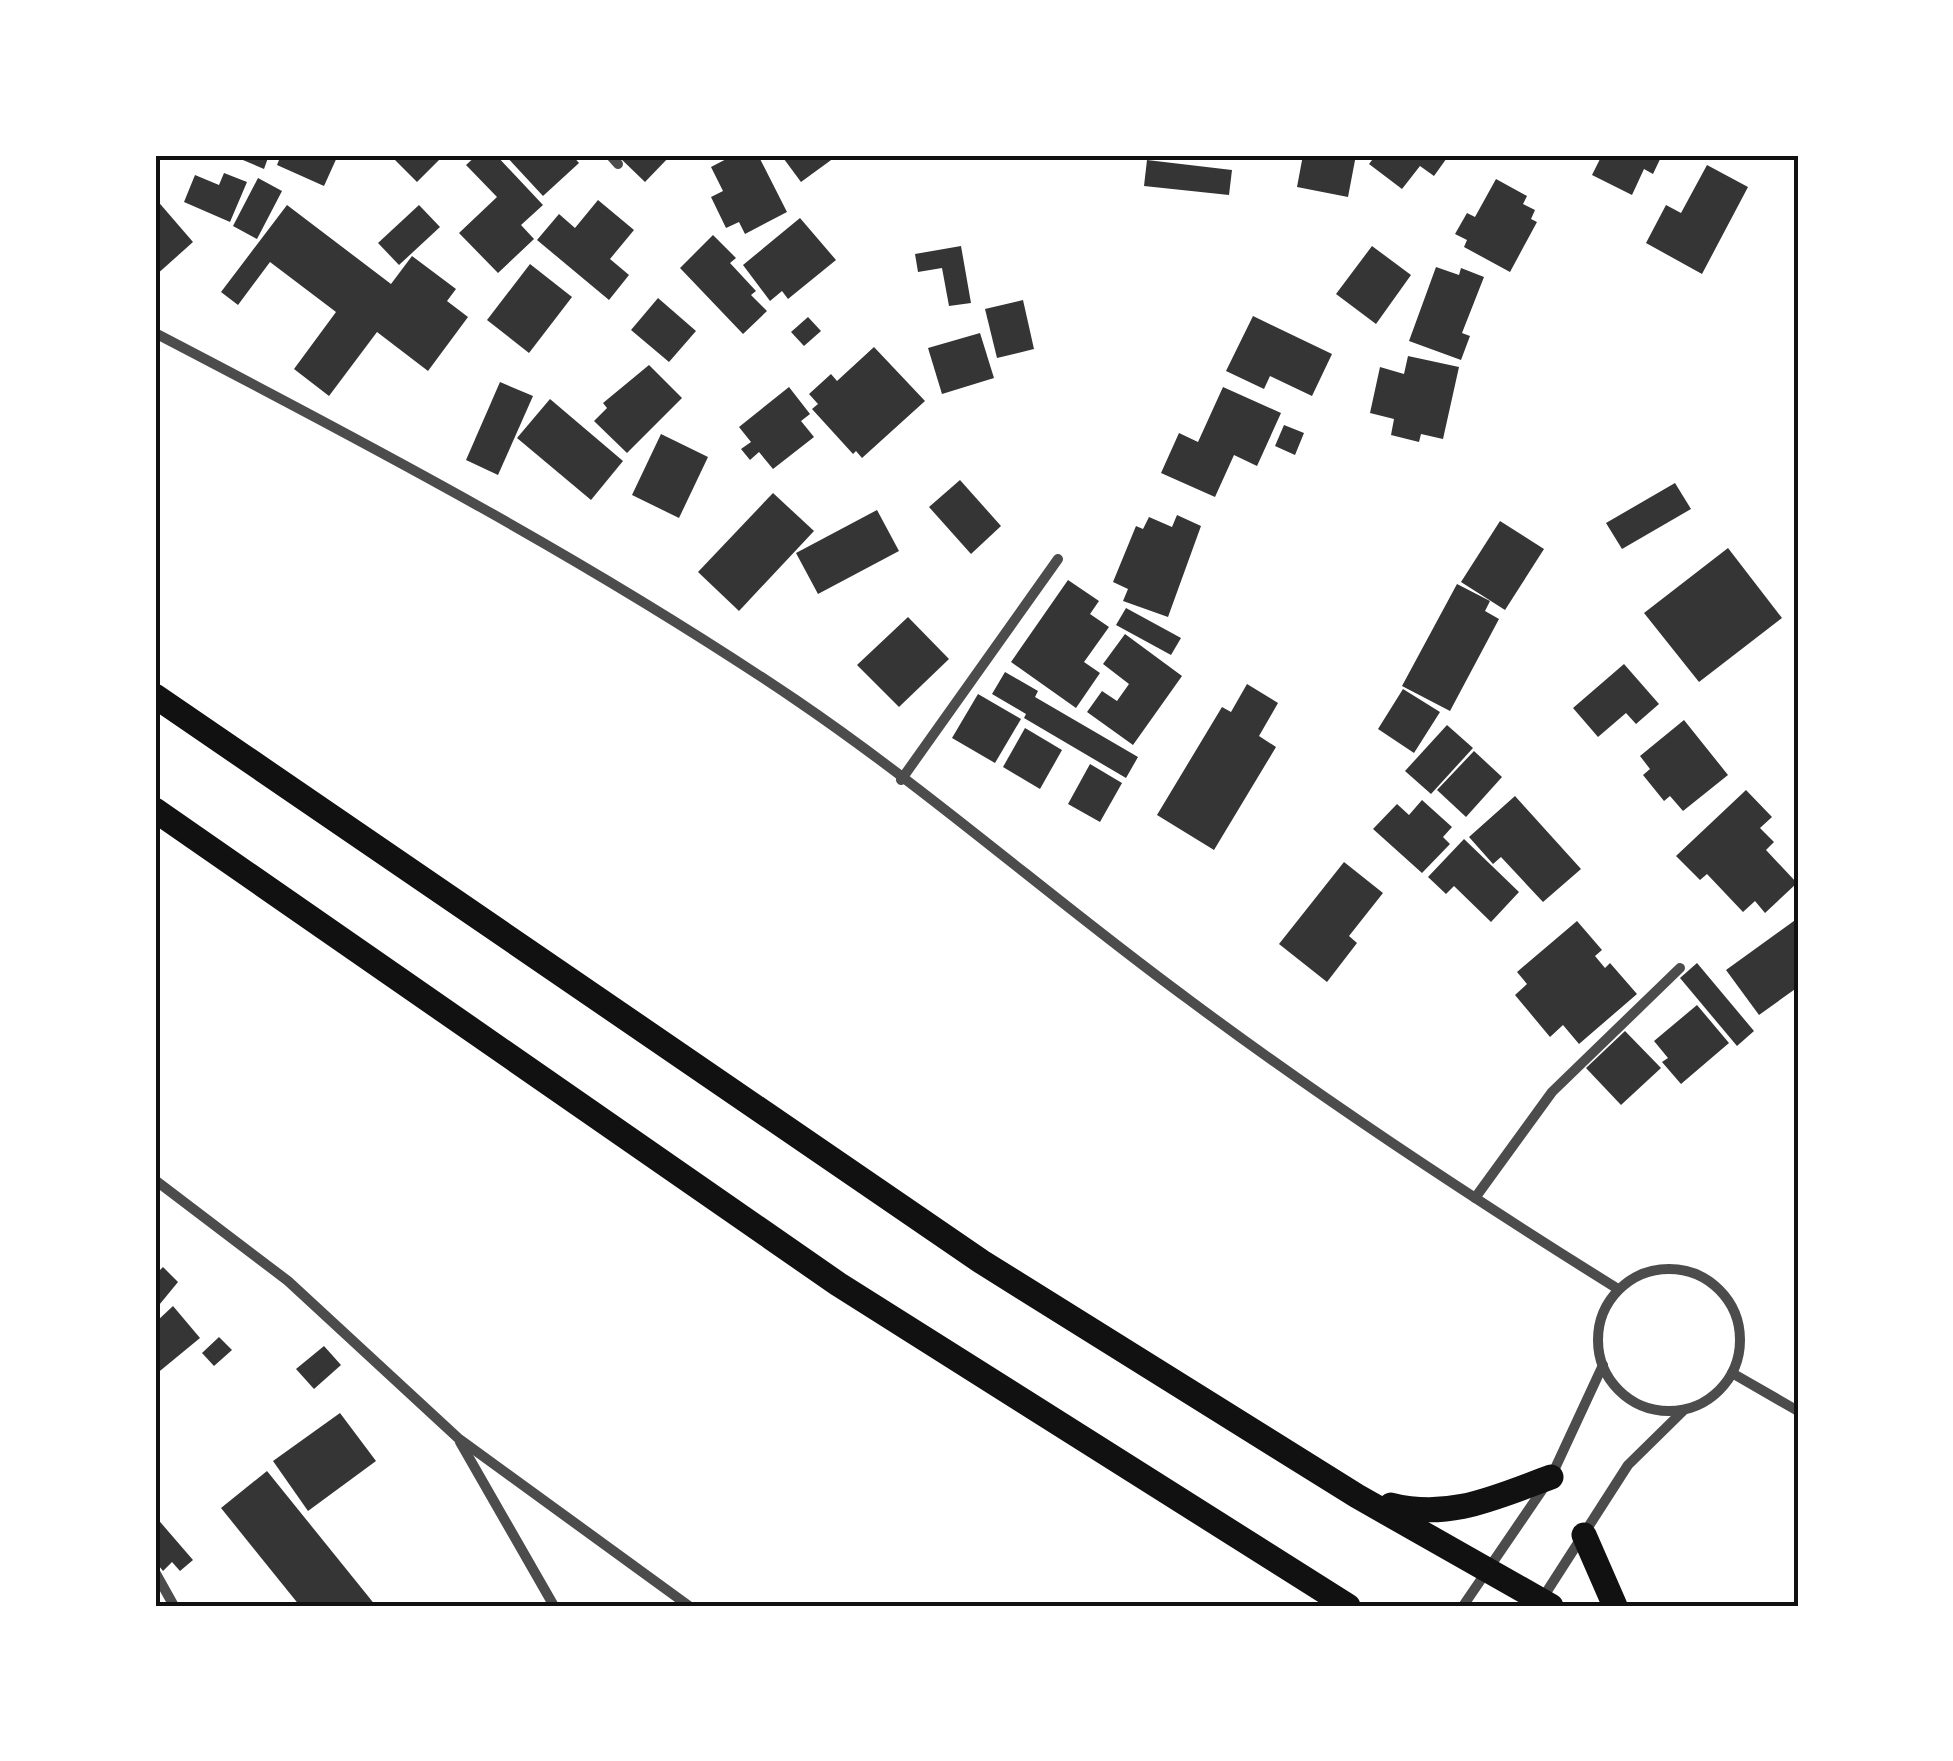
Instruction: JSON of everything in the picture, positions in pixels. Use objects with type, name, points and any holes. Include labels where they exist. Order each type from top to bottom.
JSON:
[{"type":"highway","points":[[155,696],[982,1262],[1357,1496],[1487,1568],[1543,1604]]},
{"type":"highway","points":[[155,810],[838,1284],[1348,1606]]},
{"type":"highway","points":[[1357,1496],[1423,1513],[1469,1506],[1551,1477]]},
{"type":"highway","points":[[1584,1535],[1614,1606]]},
{"type":"highway","points":[[1307,1580],[1324,1606]]},
{"type":"street","points":[[155,334],[395,458],[596,573],[798,702],[1190,1001],[1476,1198],[1618,1289]]},
{"type":"street","points":[[902,780],[1058,559]]},
{"type":"street","points":[[1476,1198],[1552,1092],[1680,968]]},
{"type":"street","points":[[155,1180],[288,1281],[458,1438],[689,1606]]},
{"type":"street","points":[[1673,1268],[1711,1282],[1736,1314],[1740,1334],[1732,1373],[1704,1402],[1665,1411],[1636,1402],[1613,1383],[1603,1365],[1599,1325],[1618,1289],[1652,1270],[1673,1268]]},
{"type":"street","points":[[1463,1606],[1551,1477],[1603,1365]]},
{"type":"street","points":[[1732,1373],[1798,1411]]},
{"type":"street","points":[[1543,1604],[1628,1465],[1685,1409]]},
{"type":"street","points":[[458,1438],[554,1606]]},
{"type":"street","points":[[155,1572],[174,1606]]},
{"type":"building","points":[[231,155],[269,155],[264,169]]},
{"type":"building","points":[[281,155],[338,155],[324,186],[277,165]]},
{"type":"building","points":[[390,155],[444,155],[417,182]]},
{"type":"building","points":[[477,155],[496,155],[543,205],[521,225],[534,239],[498,273],[459,233],[497,197],[466,165]]},
{"type":"building","points":[[505,155],[572,155],[579,163],[543,196]]},
{"type":"building","points":[[617,155],[671,155],[645,182]]},
{"type":"building","points":[[734,155],[758,155],[787,212],[745,234],[739,222],[726,228],[711,197],[723,191],[711,167]]},
{"type":"building","points":[[781,155],[838,155],[801,182]]},
{"type":"building","points":[[1303,155],[1328,159],[1329,155],[1356,155],[1348,197],[1297,187]]},
{"type":"building","points":[[1376,155],[1449,155],[1434,176],[1420,166],[1402,189],[1369,164]]},
{"type":"building","points":[[1602,155],[1662,155],[1653,174],[1644,169],[1632,195],[1592,175]]},
{"type":"building","points":[[1147,160],[1232,170],[1229,195],[1144,186]]},
{"type":"building","points":[[1707,165],[1748,187],[1702,274],[1646,243],[1666,205],[1681,213]]},
{"type":"building","points":[[224,173],[247,182],[230,222],[184,202],[195,175],[219,185]]},
{"type":"building","points":[[258,178],[282,191],[257,239],[233,226]]},
{"type":"building","points":[[1496,179],[1527,196],[1523,204],[1535,210],[1531,219],[1537,222],[1510,272],[1464,247],[1467,240],[1455,234],[1467,213],[1475,217]]},
{"type":"building","points":[[155,198],[193,242],[155,276]]},
{"type":"building","points":[[598,200],[634,230],[610,259],[629,275],[609,300],[537,240],[559,214],[575,228]]},
{"type":"building","points":[[287,205],[391,284],[412,256],[456,289],[447,301],[468,317],[428,371],[377,332],[329,396],[294,369],[336,312],[270,262],[238,305],[221,292]]},
{"type":"building","points":[[419,205],[440,227],[399,265],[378,243]]},
{"type":"building","points":[[800,218],[836,260],[788,299],[782,291],[770,301],[743,265]]},
{"type":"building","points":[[713,235],[736,258],[730,263],[756,291],[751,295],[767,311],[743,334],[680,268]]},
{"type":"building","points":[[961,246],[971,303],[949,306],[942,268],[918,272],[915,254]]},
{"type":"building","points":[[1372,246],[1411,275],[1376,324],[1336,294]]},
{"type":"building","points":[[530,264],[572,297],[529,353],[487,320]]},
{"type":"building","points":[[1436,267],[1459,275],[1461,268],[1484,277],[1462,333],[1470,336],[1461,360],[1409,341]]},
{"type":"building","points":[[658,298],[696,331],[669,362],[631,330]]},
{"type":"building","points":[[1023,300],[1034,349],[997,358],[985,309]]},
{"type":"building","points":[[1253,316],[1332,354],[1312,396],[1270,376],[1264,389],[1226,371]]},
{"type":"building","points":[[808,317],[821,331],[804,346],[791,332]]},
{"type":"building","points":[[980,333],[994,378],[942,394],[928,348]]},
{"type":"building","points":[[874,347],[925,401],[862,458],[856,451],[853,454],[812,409],[818,404],[809,394],[831,374],[837,381]]},
{"type":"building","points":[[1408,356],[1459,367],[1443,439],[1421,434],[1419,442],[1391,435],[1394,419],[1370,413],[1380,367],[1404,374]]},
{"type":"building","points":[[649,365],[682,398],[627,453],[594,421],[607,408],[603,403]]},
{"type":"building","points":[[500,382],[533,396],[498,475],[466,460]]},
{"type":"building","points":[[789,387],[810,414],[801,421],[814,437],[773,469],[759,452],[750,460],[741,449],[751,442],[739,427]]},
{"type":"building","points":[[1223,387],[1281,413],[1257,466],[1234,455],[1215,497],[1161,473],[1179,433],[1198,442]]},
{"type":"building","points":[[550,399],[623,461],[591,500],[517,438]]},
{"type":"building","points":[[1284,425],[1304,433],[1295,455],[1275,446]]},
{"type":"building","points":[[661,434],[708,457],[679,518],[632,495]]},
{"type":"building","points":[[960,480],[1001,526],[971,554],[929,507]]},
{"type":"building","points":[[1675,483],[1691,509],[1622,549],[1606,523]]},
{"type":"building","points":[[773,493],[814,531],[739,611],[698,572]]},
{"type":"building","points":[[877,510],[899,551],[818,594],[796,553]]},
{"type":"building","points":[[1177,515],[1201,526],[1168,617],[1123,601],[1128,589],[1113,582],[1136,526],[1143,529],[1149,517],[1172,527]]},
{"type":"building","points":[[1500,521],[1544,549],[1505,610],[1461,582]]},
{"type":"building","points":[[1728,548],[1782,618],[1699,682],[1644,613]]},
{"type":"building","points":[[1068,580],[1099,601],[1090,614],[1109,627],[1084,662],[1100,673],[1076,708],[1011,662]]},
{"type":"building","points":[[1457,584],[1490,601],[1485,611],[1499,619],[1450,711],[1402,686]]},
{"type":"building","points":[[1126,608],[1181,638],[1171,655],[1116,625]]},
{"type":"building","points":[[908,617],[949,659],[899,707],[857,665]]},
{"type":"building","points":[[1125,634],[1182,676],[1133,745],[1087,712],[1102,691],[1117,701],[1129,684],[1103,664]]},
{"type":"building","points":[[1624,664],[1659,704],[1636,724],[1626,713],[1598,737],[1573,708]]},
{"type":"building","points":[[1005,672],[1038,691],[1035,697],[1138,757],[1126,778],[1024,718],[1026,714],[992,694]]},
{"type":"building","points":[[1247,684],[1278,703],[1259,736],[1276,747],[1214,850],[1157,815],[1222,707],[1231,712]]},
{"type":"building","points":[[1403,689],[1440,712],[1414,753],[1378,729]]},
{"type":"building","points":[[978,694],[1021,719],[995,763],[952,738]]},
{"type":"building","points":[[1684,720],[1728,775],[1683,811],[1670,796],[1664,801],[1643,775],[1650,769],[1640,756]]},
{"type":"building","points":[[1447,725],[1473,748],[1431,794],[1405,771]]},
{"type":"building","points":[[1025,728],[1062,750],[1040,789],[1003,767]]},
{"type":"building","points":[[1474,751],[1502,777],[1466,817],[1437,790]]},
{"type":"building","points":[[1090,764],[1122,783],[1100,822],[1068,804]]},
{"type":"building","points":[[1746,790],[1772,817],[1760,828],[1774,842],[1766,850],[1797,883],[1765,913],[1755,901],[1743,912],[1707,874],[1700,880],[1676,856]]},
{"type":"building","points":[[1515,796],[1581,869],[1543,902],[1501,857],[1493,864],[1469,837]]},
{"type":"building","points":[[1422,800],[1452,827],[1443,837],[1450,844],[1422,873],[1373,829],[1397,804],[1409,815]]},
{"type":"building","points":[[1464,839],[1519,892],[1491,922],[1454,886],[1446,894],[1428,877]]},
{"type":"building","points":[[1344,862],[1383,893],[1349,936],[1357,943],[1327,982],[1279,944]]},
{"type":"building","points":[[1798,918],[1798,987],[1759,1015],[1726,970]]},
{"type":"building","points":[[1577,921],[1602,950],[1595,956],[1605,968],[1610,963],[1637,994],[1579,1044],[1563,1025],[1550,1037],[1515,995],[1527,984],[1517,972]]},
{"type":"building","points":[[1697,963],[1754,1031],[1737,1046],[1680,978]]},
{"type":"building","points":[[1697,1005],[1729,1043],[1681,1084],[1662,1062],[1668,1058],[1654,1041]]},
{"type":"building","points":[[1625,1031],[1661,1068],[1621,1105],[1586,1068]]},
{"type":"building","points":[[163,1267],[178,1282],[155,1310],[155,1275]]},
{"type":"building","points":[[173,1306],[200,1338],[155,1375],[155,1318],[157,1321]]},
{"type":"building","points":[[219,1337],[232,1350],[214,1366],[202,1353]]},
{"type":"building","points":[[324,1346],[341,1365],[314,1389],[296,1369]]},
{"type":"building","points":[[340,1413],[376,1461],[308,1511],[273,1461]]},
{"type":"building","points":[[267,1471],[376,1606],[300,1606],[221,1508]]},
{"type":"building","points":[[155,1516],[193,1560],[180,1571],[172,1562],[163,1571],[155,1561]]}]
